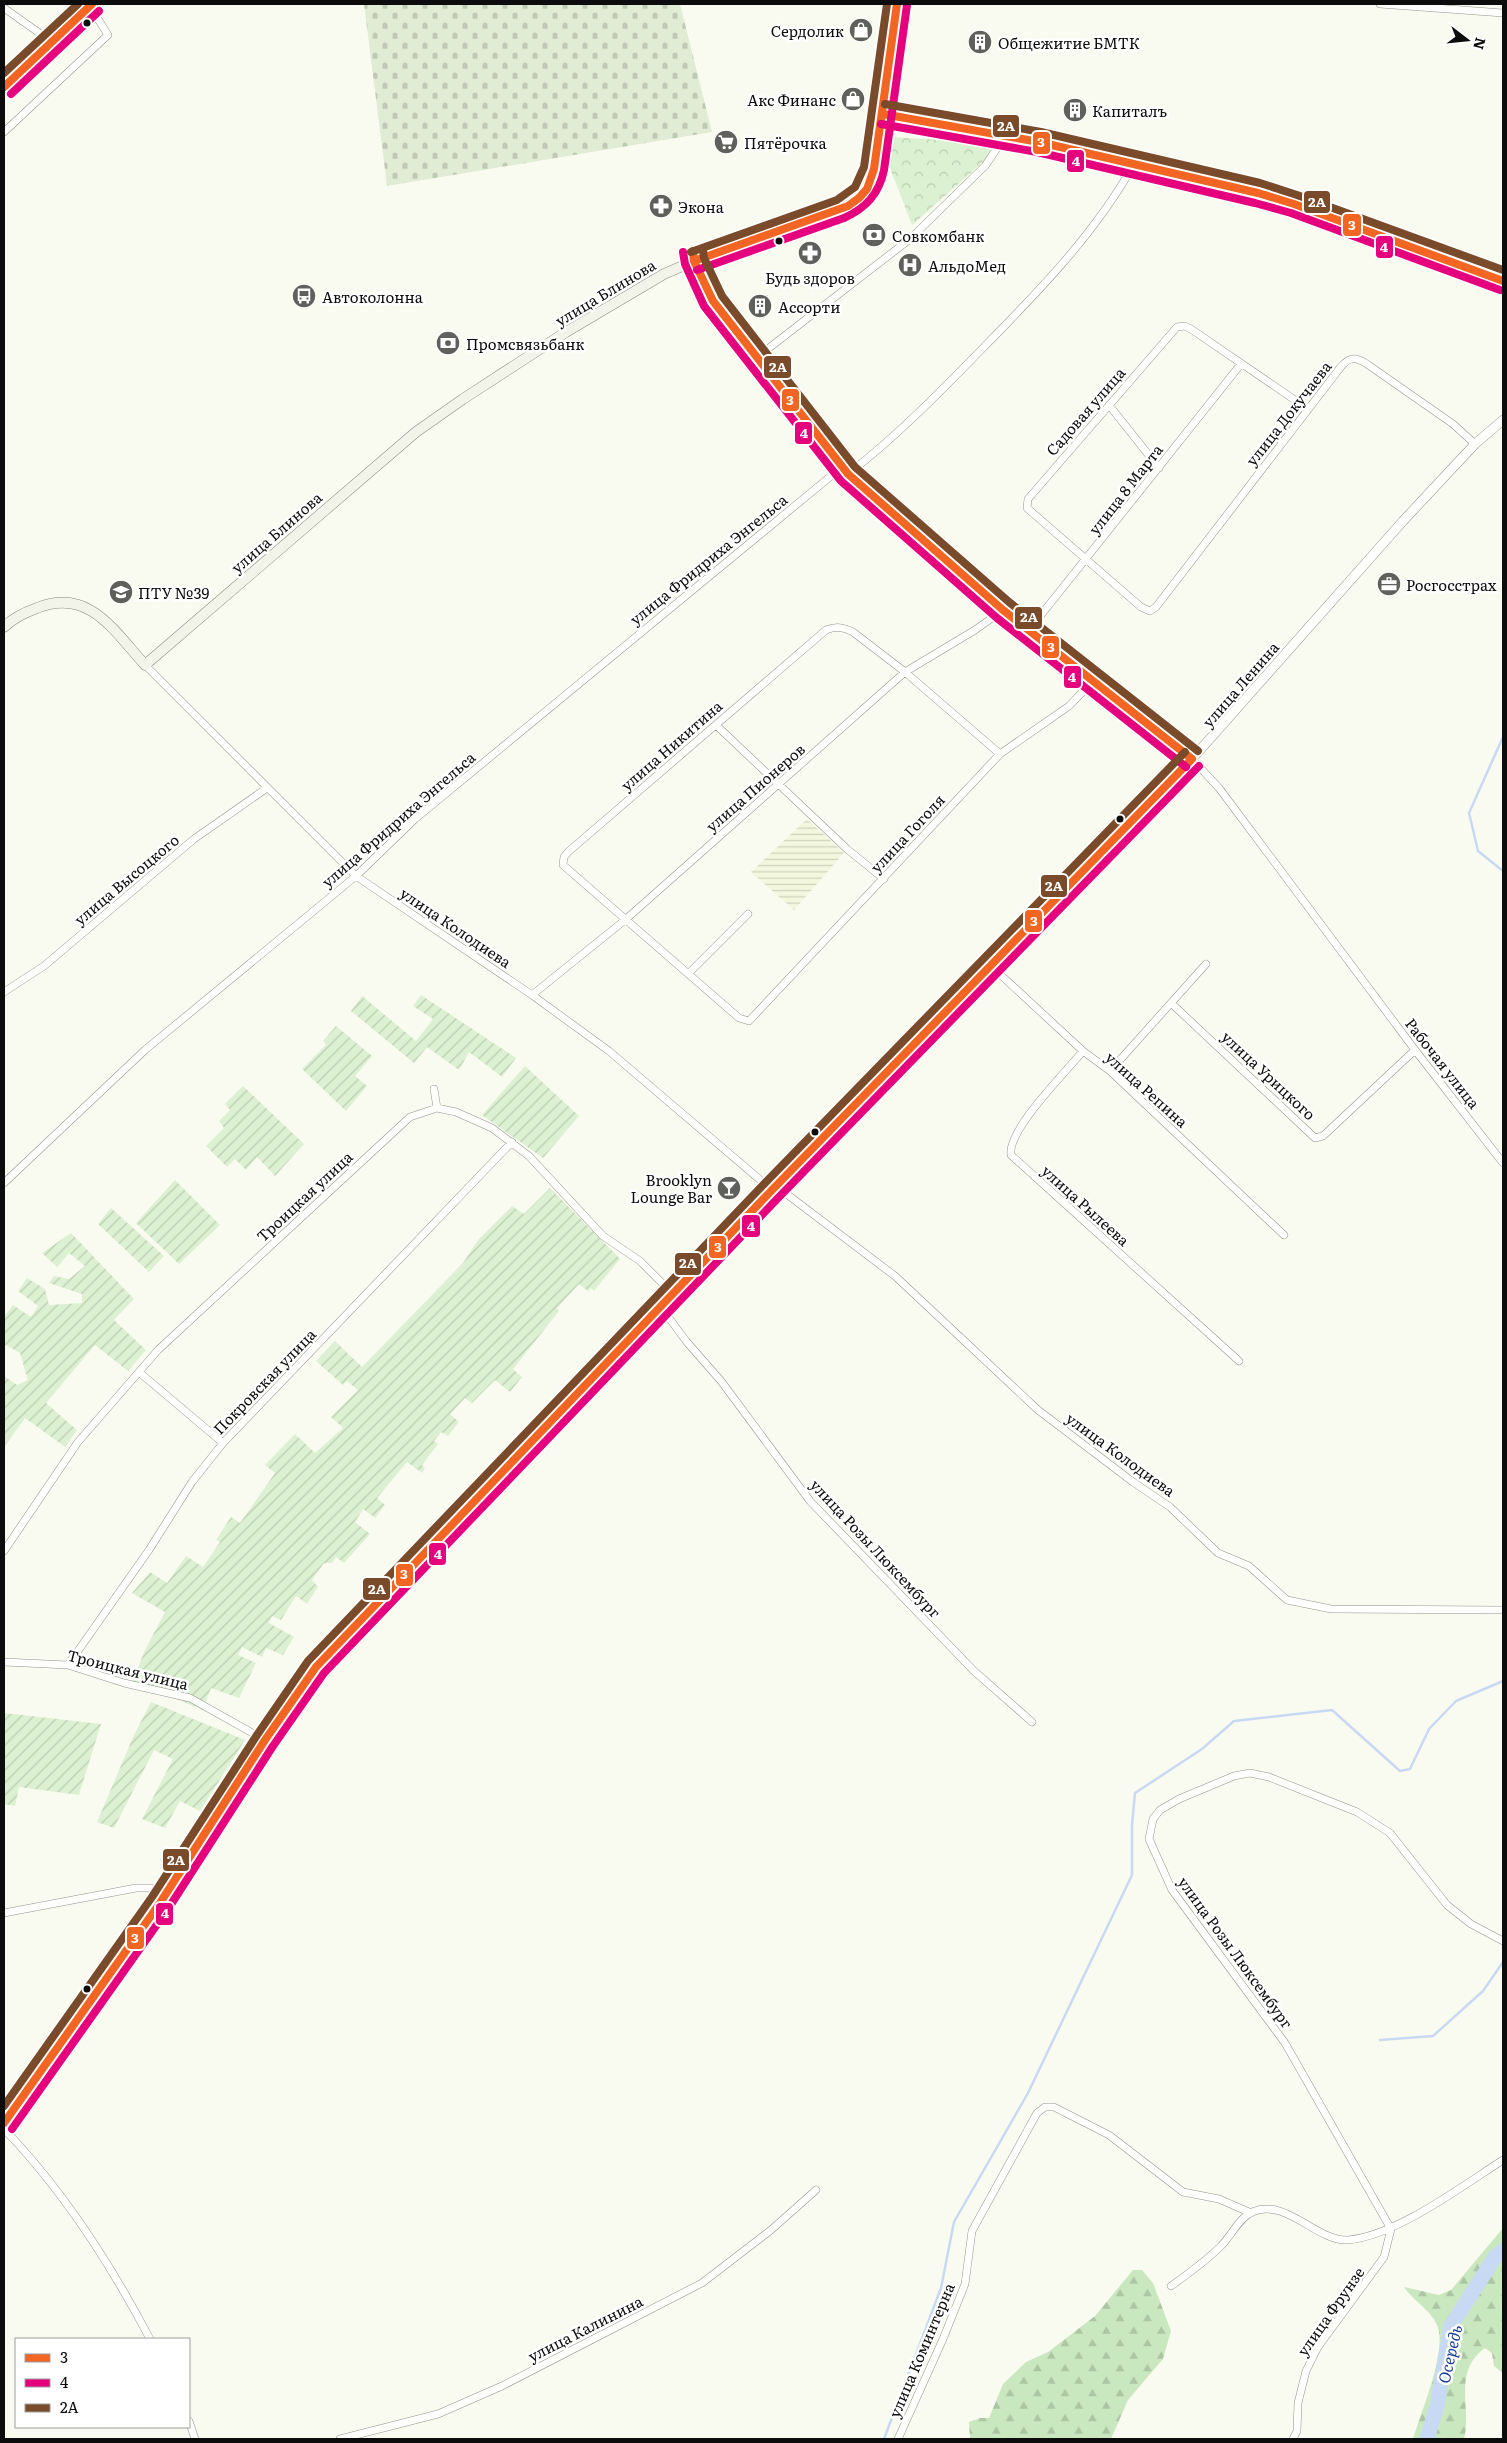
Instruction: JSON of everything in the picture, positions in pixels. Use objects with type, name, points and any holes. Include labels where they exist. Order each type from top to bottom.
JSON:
[{"type":"main road","name":"улица Блинова","points":[[145,665],[416,432],[463,399],[621,298],[664,274],[694,261],[852,204],[866,191],[872,180],[883,114],[897,4]]},
{"type":"main road","points":[[4,87],[91,5]]},
{"type":"main road","points":[[883,114],[1006,135],[1278,198],[1503,281]]},
{"type":"main road","points":[[4,627],[24,613],[42,606],[67,601],[82,604],[105,621],[145,665]]},
{"type":"street","points":[[1380,4],[1503,13]]},
{"type":"street","points":[[4,132],[108,35],[91,5]]},
{"type":"street","points":[[4,8],[52,42]]},
{"type":"street","points":[[756,358],[910,239],[981,171],[1006,135]]},
{"type":"street","points":[[848,474],[882,447],[1024,306],[1075,248],[1111,202],[1134,164]]},
{"type":"street","name":"Рабочая улица","points":[[694,261],[713,301],[848,474],[1002,610],[1094,680],[1192,759],[1219,788],[1415,1050],[1503,1163]]},
{"type":"street","name":"Садовая улица","points":[[1156,607],[1150,611],[1144,609],[1032,513],[1027,503],[1031,494],[1177,327],[1185,326],[1191,329],[1308,409]]},
{"type":"street","name":"улица Докучаева","points":[[1156,607],[1344,362],[1354,358],[1367,364],[1453,424],[1475,444]]},
{"type":"street","name":"улица 8 Марта","points":[[1029,630],[1241,364]]},
{"type":"street","points":[[1109,405],[1159,468]]},
{"type":"street","name":"улица Ленина","points":[[4,2123],[170,1888],[303,1684],[330,1651],[774,1188],[1192,759],[1304,631],[1475,444],[1503,420]]},
{"type":"street","name":"улица Фридриха Энгельса","points":[[4,1182],[145,1050],[356,876],[415,818],[842,467]]},
{"type":"street","name":"улица Пионеров","points":[[532,995],[625,920],[780,785],[905,672],[975,630],[1002,610]]},
{"type":"street","name":"улица Никитина","points":[[753,1019],[741,1021],[566,868],[564,857],[826,630],[833,628],[846,628],[853,632],[905,672],[1000,754]]},
{"type":"street","name":"улица Колодиева","points":[[145,665],[356,876],[532,995],[632,1069],[774,1188],[895,1276],[1038,1410],[1133,1482],[1170,1506],[1218,1553],[1249,1566],[1287,1600],[1331,1609],[1503,1610]]},
{"type":"street","name":"улица Гоголя","points":[[753,1019],[1000,754],[1069,706],[1094,680]]},
{"type":"street","points":[[716,725],[847,849],[884,879]]},
{"type":"street","name":"улица Высоцкого","points":[[4,992],[44,966],[194,839],[267,788]]},
{"type":"street","points":[[688,974],[748,914]]},
{"type":"street","points":[[1110,1071],[1206,964]]},
{"type":"street","name":"улица Репина","points":[[990,965],[1083,1051],[1110,1071],[1284,1235]]},
{"type":"street","name":"улица Урицкого","points":[[1172,1003],[1315,1138],[1323,1136],[1415,1050]]},
{"type":"street","name":"улица Рылеева","points":[[1083,1051],[1021,1126],[1010,1146],[1011,1154],[1239,1361]]},
{"type":"street","points":[[434,1089],[437,1108],[456,1112],[492,1128],[512,1142],[528,1156],[603,1236],[640,1261],[673,1294]]},
{"type":"street","name":"Троицкая улица","points":[[4,1550],[78,1442],[158,1350],[410,1117],[437,1108]]},
{"type":"street","name":"Покровская улица","points":[[68,1665],[97,1620],[149,1550],[192,1482],[223,1442],[512,1142]]},
{"type":"street","name":"улица Розы Люксембург","points":[[660,1307],[686,1341],[721,1381],[810,1501],[974,1671],[1032,1722]]},
{"type":"street","points":[[139,1372],[223,1442]]},
{"type":"street","name":"Троицкая улица","points":[[4,1662],[68,1665],[124,1683],[190,1698],[265,1740]]},
{"type":"street","name":"улица Розы Люксембург","points":[[1391,2229],[1285,2043],[1172,1890],[1149,1839],[1152,1819],[1160,1810],[1179,1799],[1234,1776],[1250,1773],[1269,1777],[1357,1812],[1390,1833],[1447,1906],[1470,1924],[1503,1942]]},
{"type":"street","points":[[4,1913],[136,1888],[170,1888]]},
{"type":"street","name":"улица Коминтерна","points":[[898,2439],[943,2339],[965,2284],[972,2230],[1037,2113],[1046,2107],[1054,2106],[1108,2135],[1183,2192],[1219,2199],[1251,2213]]},
{"type":"street","points":[[4,2129],[39,2165],[85,2228],[123,2288],[149,2338]]},
{"type":"street","points":[[1171,2286],[1222,2246],[1251,2213],[1266,2209],[1279,2211],[1330,2235],[1347,2240],[1391,2229],[1503,2160]]},
{"type":"street","name":"улица Калинина","points":[[340,2439],[438,2414],[502,2386],[702,2283],[771,2230],[816,2190]]},
{"type":"street","name":"улица Фрунзе","points":[[1293,2439],[1297,2431],[1298,2403],[1306,2371],[1318,2347],[1384,2257],[1391,2229]]},
{"type":"street","points":[[190,2424],[195,2439]]},
{"type":"green space","points":[[364,4],[680,4],[712,132],[387,186]]},
{"type":"green space","points":[[893,137],[990,143],[990,156],[912,225],[883,150]]},
{"type":"green space","points":[[807,819],[844,853],[794,910],[751,872]]},
{"type":"green space","points":[[421,995],[516,1058],[502,1077],[469,1052],[459,1070],[427,1047],[414,1063],[351,1011],[362,996],[416,1041],[433,1019],[413,1006]]},
{"type":"green space","points":[[336,1026],[372,1056],[355,1076],[367,1086],[346,1111],[302,1069],[326,1045],[323,1041]]},
{"type":"green space","points":[[525,1066],[579,1116],[543,1158],[482,1115]]},
{"type":"green space","points":[[243,1086],[304,1144],[275,1176],[257,1157],[246,1170],[235,1159],[227,1167],[206,1146],[224,1128],[219,1121],[230,1110],[225,1104]]},
{"type":"green space","points":[[175,1180],[220,1225],[179,1264],[136,1223]]},
{"type":"green space","points":[[550,1188],[620,1259],[594,1291],[591,1288],[588,1291],[579,1284],[557,1308],[559,1311],[513,1369],[522,1377],[510,1392],[495,1380],[472,1403],[465,1398],[450,1414],[459,1422],[448,1436],[441,1432],[434,1441],[438,1444],[422,1465],[425,1468],[422,1473],[407,1462],[377,1498],[385,1505],[375,1518],[363,1509],[355,1522],[370,1534],[344,1563],[336,1557],[332,1563],[324,1563],[312,1580],[318,1587],[307,1604],[296,1596],[281,1620],[272,1616],[269,1623],[294,1637],[283,1655],[266,1648],[262,1657],[242,1647],[238,1655],[256,1663],[239,1698],[211,1688],[203,1710],[133,1681],[144,1652],[165,1612],[132,1593],[150,1572],[167,1583],[186,1556],[203,1567],[220,1542],[216,1540],[231,1517],[240,1523],[275,1473],[265,1465],[295,1434],[315,1453],[343,1428],[331,1417],[358,1390],[347,1381],[343,1385],[316,1361],[335,1341],[362,1367],[463,1263],[478,1240],[512,1206],[524,1214]]},
{"type":"green space","points":[[111,1208],[164,1256],[149,1272],[98,1224]]},
{"type":"green space","points":[[71,1233],[134,1299],[114,1320],[146,1350],[128,1371],[95,1345],[46,1403],[77,1430],[65,1447],[25,1418],[4,1447],[4,1376],[17,1385],[28,1380],[20,1353],[4,1344],[4,1317],[13,1305],[31,1317],[38,1306],[18,1291],[27,1278],[45,1289],[49,1305],[82,1303],[82,1294],[49,1283],[54,1276],[69,1279],[85,1266],[69,1253],[57,1267],[42,1253]]},
{"type":"green space","points":[[151,1702],[245,1740],[200,1811],[180,1801],[165,1828],[142,1819],[173,1759],[154,1750],[114,1828],[97,1822],[134,1735]]},
{"type":"green space","points":[[4,1713],[101,1724],[79,1795],[19,1787],[15,1806],[4,1804]]},
{"type":"green space","points":[[1503,2228],[1503,2373],[1494,2366],[1492,2353],[1485,2348],[1475,2358],[1469,2368],[1466,2379],[1466,2427],[1464,2439],[1413,2439],[1432,2381],[1439,2349],[1439,2336],[1434,2319],[1404,2287],[1439,2295],[1451,2290]]},
{"type":"green space","points":[[1133,2270],[1142,2270],[1153,2283],[1171,2331],[1163,2359],[1128,2400],[1111,2439],[970,2439],[969,2422],[980,2418],[989,2418],[1003,2384],[1026,2362],[1048,2352],[1095,2316]]},
{"type":"waterway","points":[[1503,737],[1469,813],[1478,851],[1503,871]]},
{"type":"waterway","points":[[884,2439],[941,2288],[954,2222],[1028,2093],[1132,1875],[1132,1825],[1135,1793],[1202,1749],[1234,1721],[1332,1710],[1400,1771],[1410,1769],[1429,1729],[1456,1701],[1503,1681]]},
{"type":"waterway","points":[[1380,2040],[1433,2036],[1483,1991],[1503,1962]]},
{"type":"waterway","name":"Осередь","points":[[1427,2439],[1437,2406],[1451,2326],[1495,2257],[1503,2251]]},
{"type":"transit line","name":"2А","points":[[4,73],[78,4]]},
{"type":"transit line","name":"3","points":[[4,87],[92,4]]},
{"type":"transit line","name":"2А","points":[[691,252],[837,200],[855,187],[864,167],[887,4]]},
{"type":"transit line","name":"3","points":[[694,261],[848,206],[867,189],[874,169],[897,4]]},
{"type":"transit line","name":"4","points":[[697,270],[844,218],[859,210],[875,193],[884,170],[907,5]]},
{"type":"transit line","name":"4","points":[[11,94],[99,11]]},
{"type":"transit line","name":"2А","points":[[885,104],[1041,132],[1260,183],[1503,270]]},
{"type":"transit line","name":"3","points":[[883,114],[1039,142],[1258,193],[1294,204],[1503,281]]},
{"type":"transit line","name":"4","points":[[881,124],[1037,152],[1255,203],[1291,213],[1500,290]]},
{"type":"transit line","name":"2А","points":[[703,250],[704,258],[722,296],[855,467],[1009,602],[1198,751]]},
{"type":"transit line","name":"3","points":[[693,251],[694,261],[713,301],[848,474],[1003,610],[1192,759]]},
{"type":"transit line","name":"4","points":[[683,252],[685,264],[704,306],[841,481],[997,618],[1186,767]]},
{"type":"transit line","name":"2А","points":[[4,2106],[152,1897],[257,1735],[308,1661],[765,1183],[1185,752]]},
{"type":"transit line","name":"3","points":[[4,2123],[160,1903],[265,1740],[316,1667],[772,1190],[1192,759]]},
{"type":"transit line","name":"4","points":[[12,2129],[168,1909],[273,1746],[324,1673],[779,1197],[1199,766]]},
{"type":"place","name":"Сердолик","points":[[861,30]]},
{"type":"place","name":"Общежитие БМТК","points":[[980,42]]},
{"type":"place","name":"Акс Финанс","points":[[853,99]]},
{"type":"place","name":"Капиталъ","points":[[1075,110]]},
{"type":"place","name":"Пятёрочка","points":[[726,142]]},
{"type":"place","name":"Экона","points":[[661,206]]},
{"type":"place","name":"Совкомбанк","points":[[874,235]]},
{"type":"place","name":"Будь здоров","points":[[810,253]]},
{"type":"place","name":"АльдоМед","points":[[910,265]]},
{"type":"place","name":"Автоколонна","points":[[304,296]]},
{"type":"place","name":"Ассорти","points":[[760,306]]},
{"type":"place","name":"Промсвязьбанк","points":[[448,343]]},
{"type":"place","name":"Росгосстрах","points":[[1389,584]]},
{"type":"place","name":"ПТУ №39","points":[[121,592]]},
{"type":"place","name":"Brooklyn Lounge Bar","points":[[729,1188]]}]
